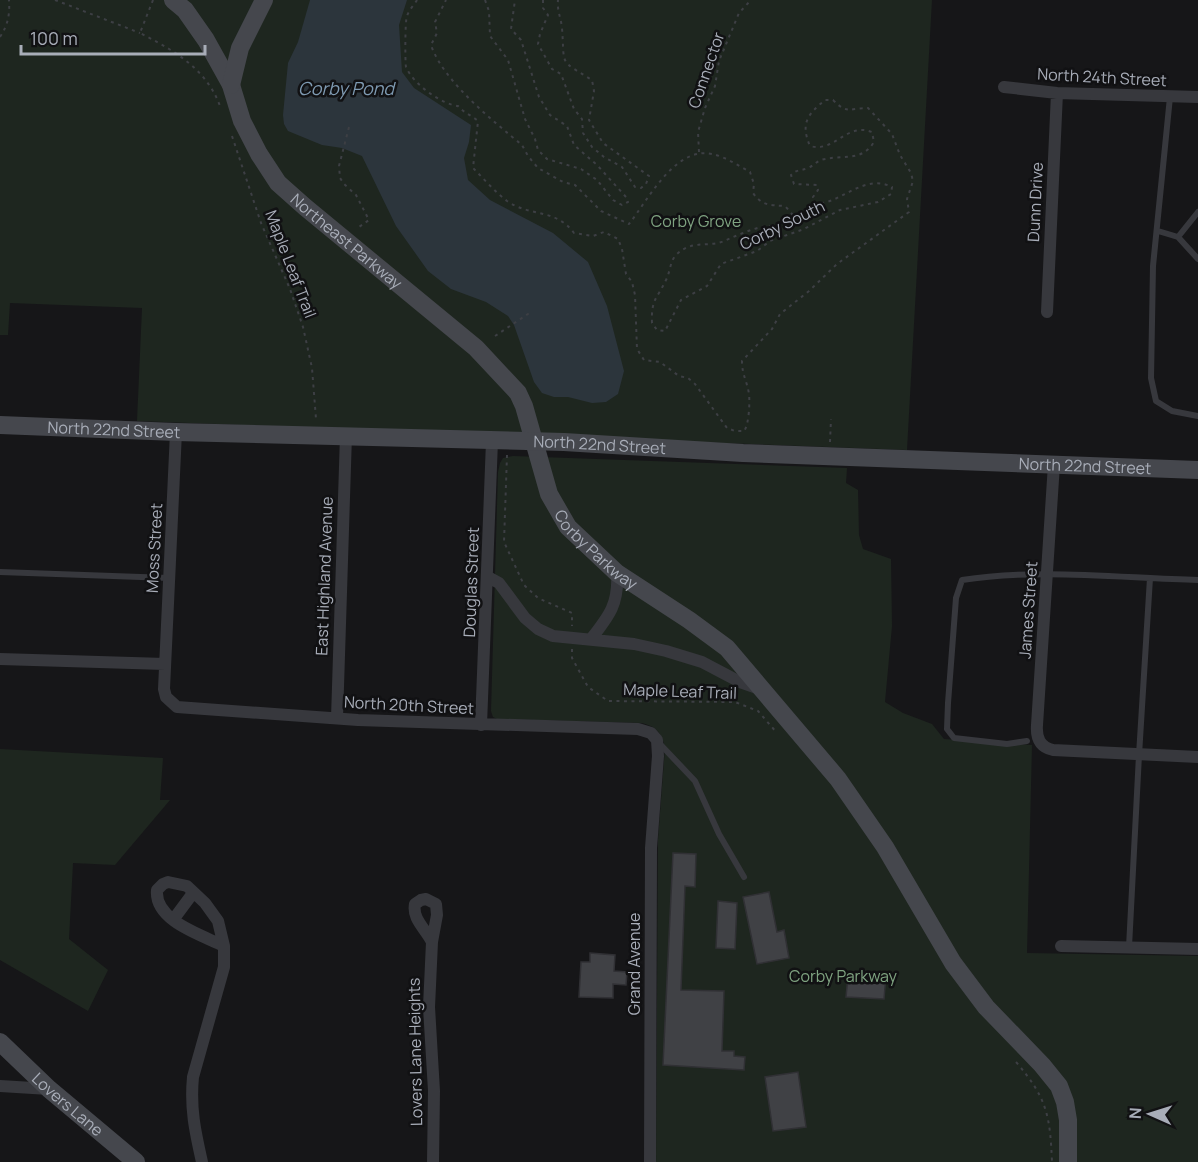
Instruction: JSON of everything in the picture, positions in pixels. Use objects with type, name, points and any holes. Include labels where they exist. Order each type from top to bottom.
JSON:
[{"type":"street","name":"Northeast Parkway","points":[[173,0],[184,10],[206,40],[231,85],[242,121],[259,154],[278,183],[476,348],[518,393],[524,406],[539,462]]},
{"type":"street","points":[[231,85],[240,48],[264,0]]},
{"type":"street","name":"North 24th Street","points":[[1004,87],[1057,93],[1198,97]]},
{"type":"street","name":"Dunn Drive","points":[[1047,312],[1057,93]]},
{"type":"street","name":"North 22nd Street","points":[[0,425],[299,436],[346,435],[564,442],[743,453],[1198,470]]},
{"type":"street","name":"Moss Street","points":[[165,664],[176,432]]},
{"type":"street","name":"East Highland Avenue","points":[[337,718],[346,435]]},
{"type":"street","name":"Douglas Street","points":[[481,724],[488,577],[503,441]]},
{"type":"street","name":"Corby Parkway","points":[[539,462],[549,494],[568,527],[617,573],[727,648],[838,779],[885,847],[954,963],[986,1007],[1059,1086],[1068,1120],[1068,1162]]},
{"type":"street","name":"James Street","points":[[1054,464],[1036,734],[1042,745],[1053,750],[1138,755]]},
{"type":"street","points":[[591,639],[614,606],[618,591],[617,573]]},
{"type":"street","points":[[488,577],[499,583],[525,618],[538,629],[554,636],[634,644],[666,651],[702,662],[740,682],[764,690]]},
{"type":"street","points":[[0,659],[165,664]]},
{"type":"street","name":"North 20th Street","points":[[165,664],[166,697],[177,707],[358,720],[638,729],[651,733],[657,740]]},
{"type":"street","name":"Grand Avenue","points":[[650,1162],[651,848],[658,767],[657,740]]},
{"type":"street","points":[[1138,755],[1198,757]]},
{"type":"street","points":[[202,1162],[192,1122],[192,1084],[224,967],[224,946],[218,921],[205,903],[187,886],[168,882],[157,890],[158,902],[173,920],[182,927],[224,946]]},
{"type":"street","points":[[173,920],[193,893]]},
{"type":"street","name":"Lovers Lane Heights","points":[[432,942],[429,1007],[434,1091],[432,1162]]},
{"type":"street","points":[[1061,946],[1198,949]]},
{"type":"street","name":"Lovers Lane","points":[[0,1042],[49,1089],[136,1162]]},
{"type":"street","points":[[0,1086],[49,1089]]},
{"type":"lane","points":[[1171,96],[1154,266],[1151,378],[1156,401],[1172,411],[1198,416]]},
{"type":"lane","points":[[1178,237],[1198,212]]},
{"type":"lane","points":[[1158,231],[1178,237],[1198,259]]},
{"type":"lane","points":[[0,572],[169,578]]},
{"type":"lane","points":[[1027,741],[1008,744],[981,742],[954,738],[949,734],[947,729],[948,703],[956,598],[962,580],[1004,575],[1047,574],[1198,580]]},
{"type":"lane","points":[[1129,947],[1138,755],[1150,579]]},
{"type":"lane","points":[[657,740],[695,781],[719,834],[744,876]]},
{"type":"path","points":[[0,37],[10,14],[9,0]]},
{"type":"path","points":[[56,0],[140,33],[173,50],[189,61],[202,76],[221,107]]},
{"type":"path","points":[[140,33],[153,0]]},
{"type":"path","name":"Corby South","points":[[417,0],[405,17],[406,67],[434,97],[448,105],[458,106],[478,122],[473,168],[508,202],[538,214],[552,215],[566,222],[574,233],[593,236],[604,232],[618,239],[626,274],[632,282],[635,295],[637,349],[644,360],[660,362],[679,376],[688,378],[695,384],[727,428],[744,431],[748,426],[749,394],[742,374],[742,361],[772,329],[780,315],[837,264],[909,212],[907,199],[913,181],[892,134],[868,108],[843,110],[833,100],[825,100],[809,115],[805,125],[806,137],[810,146],[823,147],[856,130],[872,132],[874,142],[870,149],[856,157],[821,160],[808,169],[795,170],[791,175],[794,184],[818,185],[818,190],[813,197],[816,204],[824,204],[857,187],[873,183],[885,183],[892,187],[891,194],[878,202],[840,210],[804,229],[770,240],[757,251],[721,264],[707,286],[681,300],[665,331],[657,330],[651,323],[655,297],[666,280],[673,258],[677,254],[689,246],[723,242],[732,236],[739,236],[763,226],[781,228],[792,222],[792,214],[785,206],[764,205],[758,200],[753,194],[754,184],[750,172],[715,154],[699,152]]},
{"type":"path","points":[[446,0],[435,22],[437,33],[431,45],[434,55],[459,90],[522,145],[538,168],[563,182],[575,185],[601,211],[629,224],[668,172],[699,152]]},
{"type":"path","points":[[485,0],[489,11],[490,36],[508,60],[525,119],[538,150],[547,159],[581,169],[597,180],[613,200],[622,205],[628,202],[597,165],[574,145],[567,126],[550,115],[539,97],[521,40],[511,28],[515,0]]},
{"type":"path","points":[[543,0],[543,8],[548,15],[538,44],[552,69],[561,74],[574,109],[582,119],[583,133],[592,147],[622,167],[634,187],[641,188],[646,184],[649,176],[603,143],[589,120],[594,91],[592,80],[569,67],[562,56],[562,26],[557,12],[558,0]]},
{"type":"path","name":"Connector","points":[[699,152],[698,132],[715,86],[719,61],[740,13],[751,0]]},
{"type":"path","points":[[349,127],[339,166],[340,178],[356,195],[369,220],[359,227]]},
{"type":"path","name":"Maple Leaf Trail","points":[[230,133],[261,223],[290,289],[303,327],[312,368],[316,421]]},
{"type":"path","points":[[495,336],[531,312]]},
{"type":"path","points":[[830,442],[831,418]]},
{"type":"path","name":"Maple Leaf Trail","points":[[503,441],[504,542],[524,585],[538,598],[572,613],[573,658],[588,687],[608,701],[735,702],[758,711],[781,737]]},
{"type":"path","points":[[1011,1056],[1033,1081],[1046,1106],[1052,1162]]},
{"type":"green space","name":"Corby Grove","points":[[0,0],[932,0],[907,450],[137,421],[142,308],[10,303],[8,335],[0,335]]},
{"type":"green space","name":"Corby Parkway","points":[[513,456],[847,468],[846,483],[858,490],[859,535],[863,549],[891,559],[892,626],[885,702],[903,713],[932,724],[944,739],[1032,745],[1027,953],[1198,956],[1198,1162],[656,1162],[658,839],[665,748],[658,731],[641,723],[497,719],[493,717],[491,711],[498,472],[503,458]]},
{"type":"green space","points":[[0,749],[163,758],[160,800],[170,800],[115,865],[73,863],[69,939],[108,970],[88,1011],[0,960]]},
{"type":"water","name":"Corby Pond","points":[[310,0],[407,0],[399,25],[402,72],[414,88],[471,125],[464,158],[468,180],[490,200],[553,233],[588,262],[607,306],[624,371],[618,394],[606,402],[592,403],[542,393],[534,382],[514,325],[508,316],[486,302],[451,289],[428,271],[396,226],[362,156],[342,148],[322,145],[288,131],[283,115],[288,63],[298,42]]},
{"type":"building","points":[[673,853],[696,854],[695,887],[685,886],[681,990],[724,991],[722,1051],[734,1051],[734,1056],[745,1057],[744,1070],[663,1065]]},
{"type":"building","points":[[769,892],[777,932],[784,930],[789,958],[757,964],[743,897]]},
{"type":"building","points":[[718,901],[737,903],[735,949],[716,948]]},
{"type":"building","points":[[590,953],[615,955],[614,971],[627,972],[626,985],[613,984],[613,998],[579,997],[581,962],[590,962]]},
{"type":"building","points":[[875,974],[886,975],[884,999],[846,997],[848,976],[874,978]]},
{"type":"building","points":[[798,1072],[806,1127],[773,1131],[765,1077]]}]
